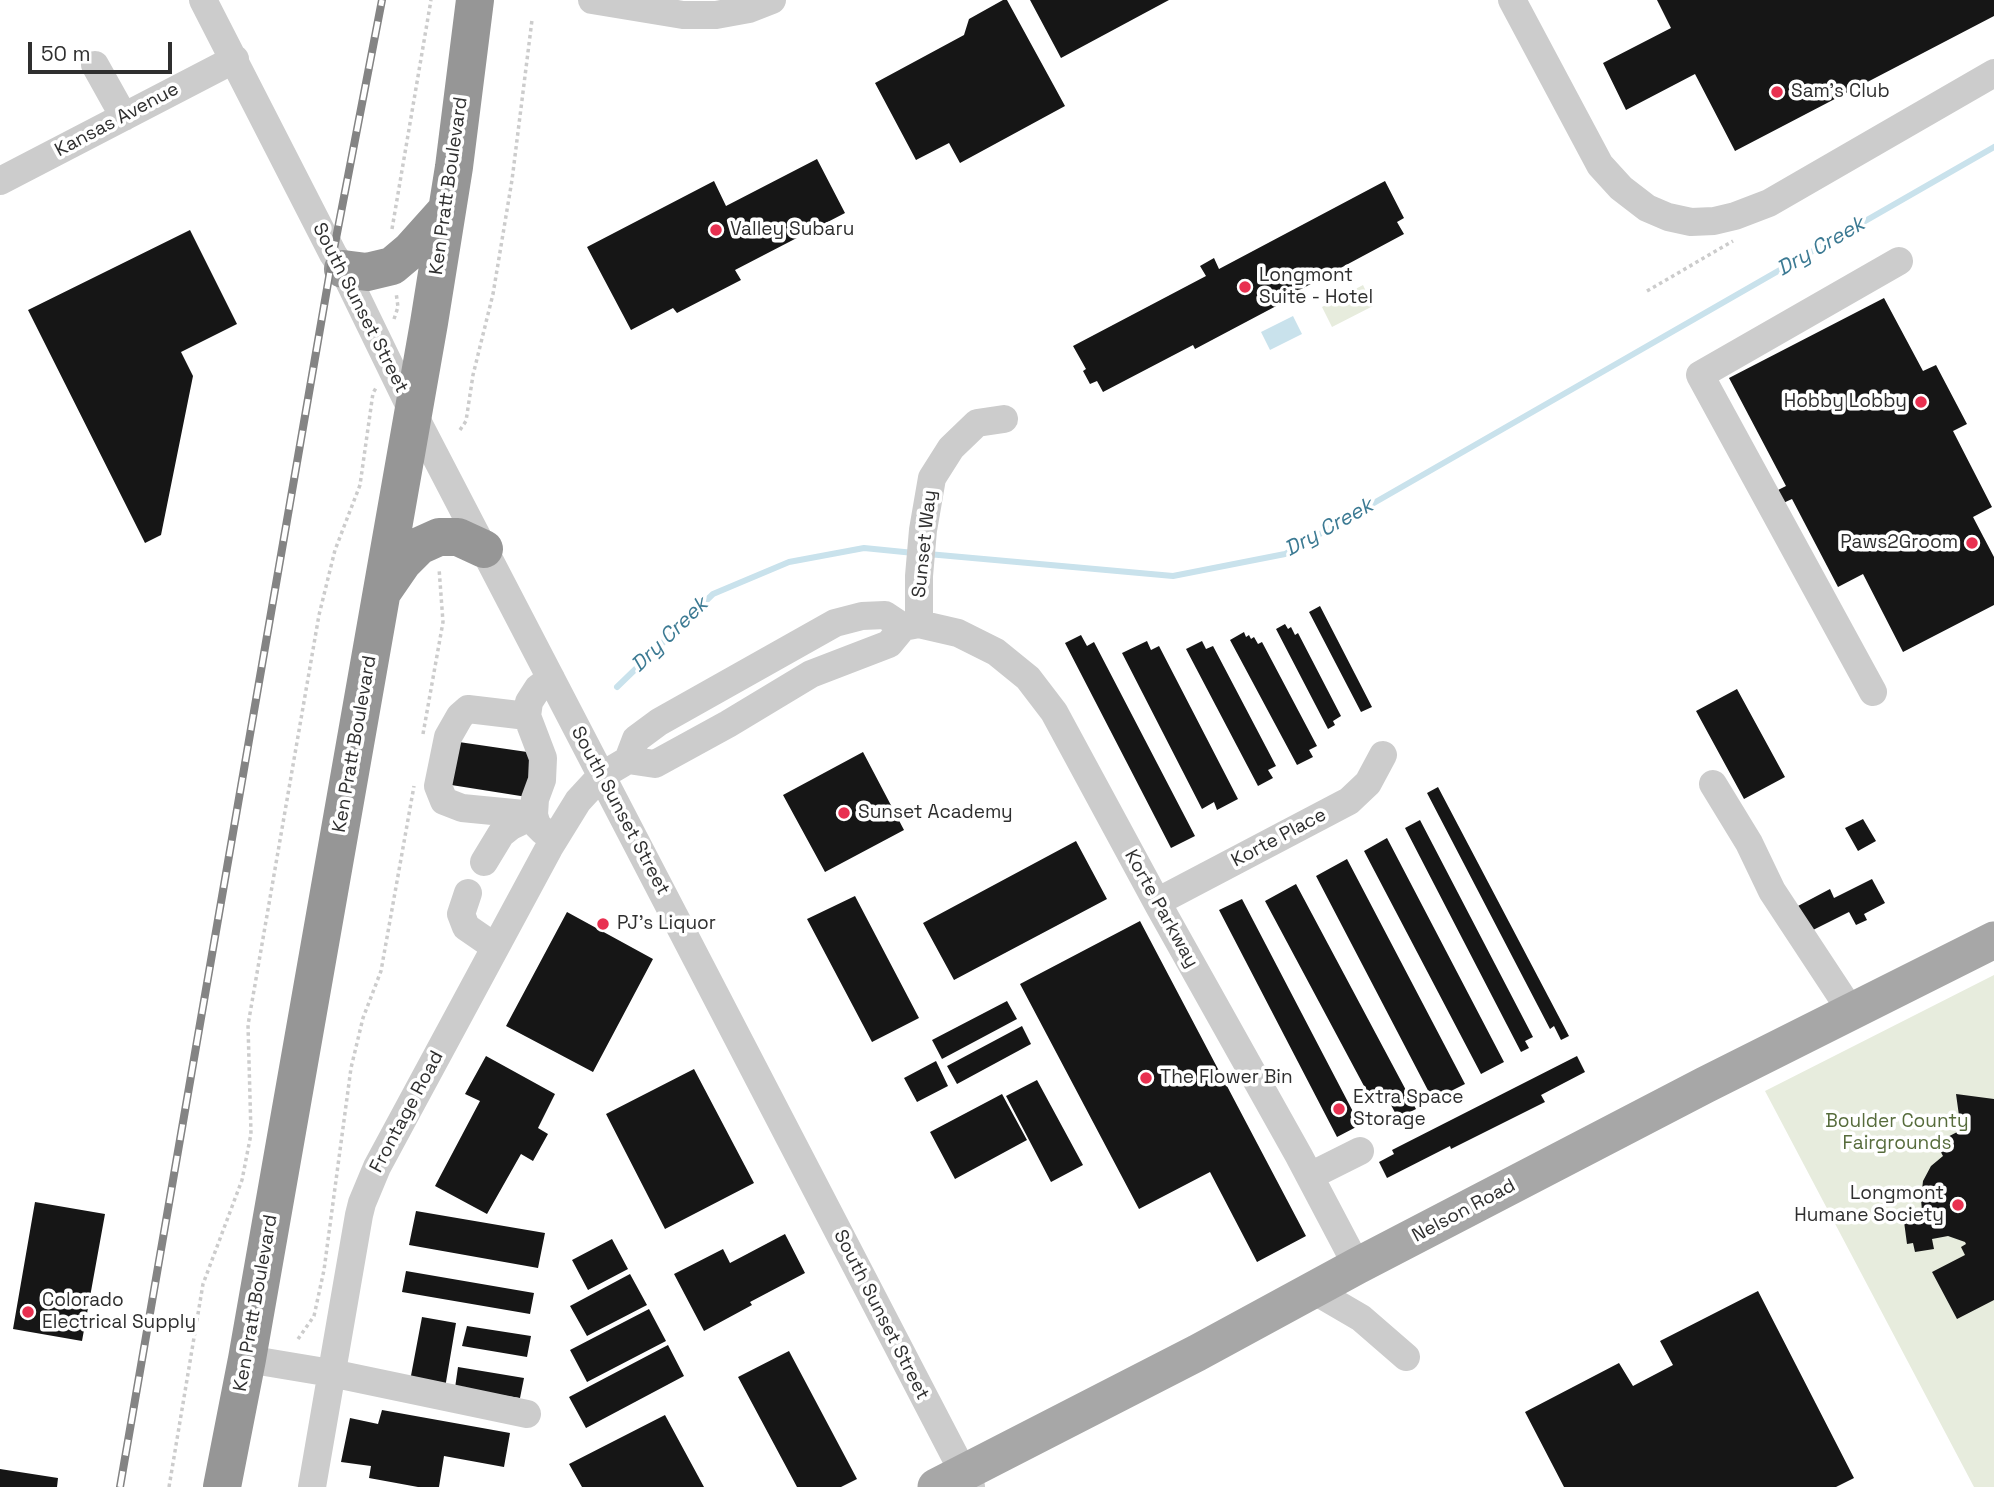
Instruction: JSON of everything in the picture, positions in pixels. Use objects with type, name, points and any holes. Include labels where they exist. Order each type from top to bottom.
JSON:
[{"type":"highway","name":"Ken Pratt Boulevard","points":[[222,1487],[247,1359],[413,414],[454,167],[475,0]]},
{"type":"highway","points":[[342,269],[367,272],[392,266],[411,250],[446,211]]},
{"type":"highway","points":[[380,596],[403,562],[419,546],[439,537],[457,537],[484,549]]},
{"type":"main road","name":"Nelson Road","points":[[957,1482],[1357,1266],[1687,1094],[1994,940]]},
{"type":"street","name":"South Sunset Street","points":[[203,0],[601,776],[957,1482]]},
{"type":"street","points":[[592,0],[683,15],[716,15],[749,9],[772,0]]},
{"type":"street","points":[[1512,0],[1600,165],[1621,188],[1647,208],[1668,218],[1691,222],[1714,221],[1735,216],[1769,203],[1994,73]]},
{"type":"street","name":"Kansas Avenue","points":[[0,181],[235,59]]},
{"type":"street","points":[[95,65],[124,117]]},
{"type":"street","name":"South Sunset Street","points":[[272,134],[320,228]]},
{"type":"street","points":[[1873,692],[1700,375],[1899,261]]},
{"type":"street","name":"Sunset Way","points":[[911,626],[932,478],[951,448],[977,424],[1004,419]]},
{"type":"street","name":"Korte Parkway","points":[[601,776],[628,760],[636,739],[659,722],[835,624],[862,616],[885,615],[911,626],[958,634],[996,652],[1028,678],[1054,712],[1357,1266]]},
{"type":"street","points":[[628,760],[655,764],[811,674],[889,644],[911,626]]},
{"type":"street","points":[[551,678],[538,688],[529,702],[527,716],[543,758],[542,780],[535,799],[534,815],[537,825],[554,841]]},
{"type":"street","points":[[527,716],[468,709],[460,716],[448,737],[438,786],[444,801],[461,808],[534,815]]},
{"type":"street","name":"Korte Place","points":[[1157,902],[1349,801],[1368,783],[1383,755]]},
{"type":"street","name":"Frontage Road","points":[[312,1487],[362,1203],[377,1167],[554,841],[578,801],[601,776]]},
{"type":"street","points":[[1713,783],[1749,843],[1772,891],[1851,1012]]},
{"type":"street","points":[[484,863],[501,834],[534,815]]},
{"type":"street","points":[[468,893],[461,914],[466,927],[495,947]]},
{"type":"street","points":[[1310,1176],[1360,1151]]},
{"type":"street","points":[[1313,1290],[1361,1318],[1406,1357]]},
{"type":"street","points":[[247,1359],[331,1373],[527,1414]]},
{"type":"path","points":[[392,230],[431,0]]},
{"type":"path","points":[[460,430],[466,421],[473,375],[494,294],[512,180],[532,20]]},
{"type":"path","points":[[394,283],[398,307],[394,319]]},
{"type":"path","points":[[169,1487],[203,1284],[242,1180],[249,1146],[248,1024],[319,615],[335,550],[360,485],[373,393],[377,387]]},
{"type":"path","points":[[422,739],[443,622],[439,567]]},
{"type":"path","points":[[298,1339],[314,1316],[324,1270],[351,1068],[363,1018],[381,971],[415,778]]},
{"type":"green space","points":[[1363,285],[1373,306],[1332,327],[1322,307]]},
{"type":"green space","name":"Boulder County Fairgrounds","points":[[1994,975],[1994,1487],[1974,1487],[1765,1091]]},
{"type":"water","points":[[1293,316],[1302,334],[1270,350],[1261,332]]},
{"type":"building","points":[[1007,0],[1065,106],[960,163],[949,143],[916,160],[875,83],[964,35],[969,19]]},
{"type":"building","points":[[1030,0],[1169,0],[1061,58]]},
{"type":"building","name":"Sam's Club","points":[[1657,0],[1994,0],[1994,16],[1735,151],[1695,74],[1626,110],[1603,63],[1671,28]]},
{"type":"building","name":"Valley Subaru","points":[[817,159],[845,213],[735,270],[741,280],[677,313],[673,308],[631,330],[587,247],[714,181],[726,206]]},
{"type":"building","name":"Longmont Suite - Hotel","points":[[1385,181],[1404,218],[1397,222],[1404,234],[1195,349],[1193,345],[1103,392],[1097,381],[1090,384],[1083,371],[1086,369],[1073,346],[1206,276],[1200,266],[1214,258],[1219,269]]},
{"type":"building","points":[[190,230],[237,324],[181,352],[193,376],[161,535],[145,543],[28,310]]},
{"type":"building","points":[[1884,298],[1923,371],[1936,365],[1967,424],[1953,431],[1992,507],[1973,517],[1994,557],[1994,605],[1903,652],[1863,574],[1838,587],[1792,499],[1781,504],[1774,492],[1786,486],[1729,378]]},
{"type":"building","points":[[1320,606],[1372,707],[1361,712],[1309,612]]},
{"type":"building","points":[[1285,624],[1288,629],[1291,627],[1295,635],[1298,633],[1341,716],[1333,721],[1335,725],[1328,729],[1276,629]]},
{"type":"building","points":[[1244,632],[1246,637],[1254,637],[1258,644],[1262,642],[1317,746],[1309,750],[1313,757],[1297,765],[1230,640]]},
{"type":"building","points":[[1081,635],[1087,646],[1094,642],[1195,836],[1171,848],[1065,643]]},
{"type":"building","points":[[1147,641],[1151,650],[1159,646],[1238,799],[1217,810],[1214,802],[1202,809],[1122,653]]},
{"type":"building","points":[[1202,641],[1206,649],[1213,646],[1276,766],[1268,770],[1273,778],[1258,786],[1186,649]]},
{"type":"building","points":[[1737,689],[1785,777],[1744,799],[1696,711]]},
{"type":"building","points":[[452,741],[534,753],[527,797],[445,784]]},
{"type":"building","name":"Sunset Academy","points":[[863,752],[904,830],[825,872],[783,795]]},
{"type":"building","points":[[1438,787],[1569,1036],[1561,1040],[1554,1026],[1550,1029],[1427,793]]},
{"type":"building","points":[[1863,819],[1876,841],[1858,851],[1845,828]]},
{"type":"building","points":[[1420,820],[1533,1037],[1525,1041],[1529,1048],[1521,1052],[1405,828]]},
{"type":"building","points":[[1387,838],[1504,1062],[1481,1074],[1364,851]]},
{"type":"building","points":[[1076,841],[1107,899],[954,980],[923,923]]},
{"type":"building","points":[[1347,859],[1465,1084],[1433,1100],[1316,876]]},
{"type":"building","points":[[1872,879],[1885,903],[1864,914],[1867,920],[1856,925],[1849,912],[1809,932],[1796,907],[1830,889],[1834,898]]},
{"type":"building","points":[[1296,884],[1416,1109],[1398,1118],[1385,1094],[1372,1101],[1265,901]]},
{"type":"building","points":[[855,896],[919,1018],[872,1042],[807,919]]},
{"type":"building","points":[[1242,899],[1360,1125],[1337,1137],[1219,910]]},
{"type":"building","points":[[567,912],[653,959],[593,1072],[506,1026]]},
{"type":"building","name":"The Flower Bin","points":[[1140,921],[1306,1236],[1257,1262],[1210,1172],[1139,1209],[1020,984]]},
{"type":"building","points":[[1007,1001],[1017,1019],[942,1059],[932,1040]]},
{"type":"building","points":[[1022,1026],[1031,1044],[957,1084],[947,1066]]},
{"type":"building","points":[[486,1056],[555,1094],[538,1128],[548,1134],[533,1161],[521,1154],[487,1214],[435,1186],[480,1101],[465,1094]]},
{"type":"building","points":[[1577,1056],[1585,1072],[1541,1095],[1545,1102],[1387,1178],[1379,1162],[1394,1154],[1392,1150]]},
{"type":"building","points":[[936,1061],[948,1086],[917,1102],[904,1078]]},
{"type":"building","points":[[694,1069],[754,1183],[665,1229],[606,1114]]},
{"type":"building","points":[[1037,1080],[1083,1165],[1051,1182],[1006,1096]]},
{"type":"building","points":[[1002,1094],[1027,1140],[955,1179],[930,1132]]},
{"type":"building","name":"Longmont Humane Society","points":[[1956,1094],[1994,1099],[1994,1300],[1957,1319],[1932,1272],[1965,1255],[1961,1247],[1965,1242],[1948,1236],[1932,1239],[1934,1249],[1915,1252],[1913,1243],[1907,1244],[1903,1214],[1922,1211],[1923,1181],[1931,1166],[1943,1156],[1936,1143],[1961,1130]]},
{"type":"building","points":[[35,1202],[105,1214],[82,1341],[13,1329]]},
{"type":"building","points":[[416,1211],[545,1233],[538,1268],[409,1245]]},
{"type":"building","points":[[785,1234],[805,1273],[750,1302],[752,1305],[704,1331],[674,1274],[723,1249],[730,1263]]},
{"type":"building","points":[[612,1239],[628,1269],[588,1290],[572,1260]]},
{"type":"building","points":[[406,1271],[534,1293],[530,1314],[402,1292]]},
{"type":"building","points":[[630,1274],[647,1305],[587,1336],[570,1306]]},
{"type":"building","points":[[1758,1291],[1854,1478],[1836,1487],[1564,1487],[1525,1412],[1619,1363],[1633,1386],[1673,1365],[1660,1341]]},
{"type":"building","points":[[649,1309],[666,1341],[587,1382],[570,1350]]},
{"type":"building","points":[[422,1317],[456,1323],[445,1388],[410,1381]]},
{"type":"building","points":[[467,1326],[531,1336],[527,1357],[462,1346]]},
{"type":"building","points":[[668,1345],[684,1376],[586,1428],[569,1397]]},
{"type":"building","points":[[789,1351],[857,1479],[841,1487],[797,1487],[738,1377]]},
{"type":"building","points":[[458,1367],[524,1378],[520,1398],[455,1388]]},
{"type":"building","points":[[382,1410],[510,1433],[504,1467],[444,1456],[439,1487],[418,1487],[369,1478],[371,1466],[341,1462],[350,1418],[378,1424]]},
{"type":"building","points":[[665,1415],[704,1487],[582,1487],[569,1464]]},
{"type":"building","points":[[0,1469],[58,1478],[57,1487],[0,1487]]},
{"type":"waterway","name":"Dry Creek","points":[[928,554],[1173,576],[1285,554],[1994,147]]},
{"type":"waterway","name":"Dry Creek","points":[[617,687],[713,594],[789,562],[864,548],[914,553]]},
{"type":"railway","points":[[120,1487],[333,254],[382,0]]},
{"type":"place","name":"Sam's Club","points":[[1777,92]]},
{"type":"place","name":"Valley Subaru","points":[[716,230]]},
{"type":"place","name":"Longmont Suite - Hotel","points":[[1245,287]]},
{"type":"place","name":"Hobby Lobby","points":[[1921,402]]},
{"type":"place","name":"Paws2Groom","points":[[1972,543]]},
{"type":"place","name":"Sunset Academy","points":[[844,813]]},
{"type":"place","name":"PJ's Liquor","points":[[603,924]]},
{"type":"place","name":"The Flower Bin","points":[[1146,1078]]},
{"type":"place","name":"Extra Space Storage","points":[[1339,1109]]},
{"type":"place","name":"Longmont Humane Society","points":[[1958,1205]]},
{"type":"place","name":"Colorado Electrical Supply","points":[[28,1312]]}]
